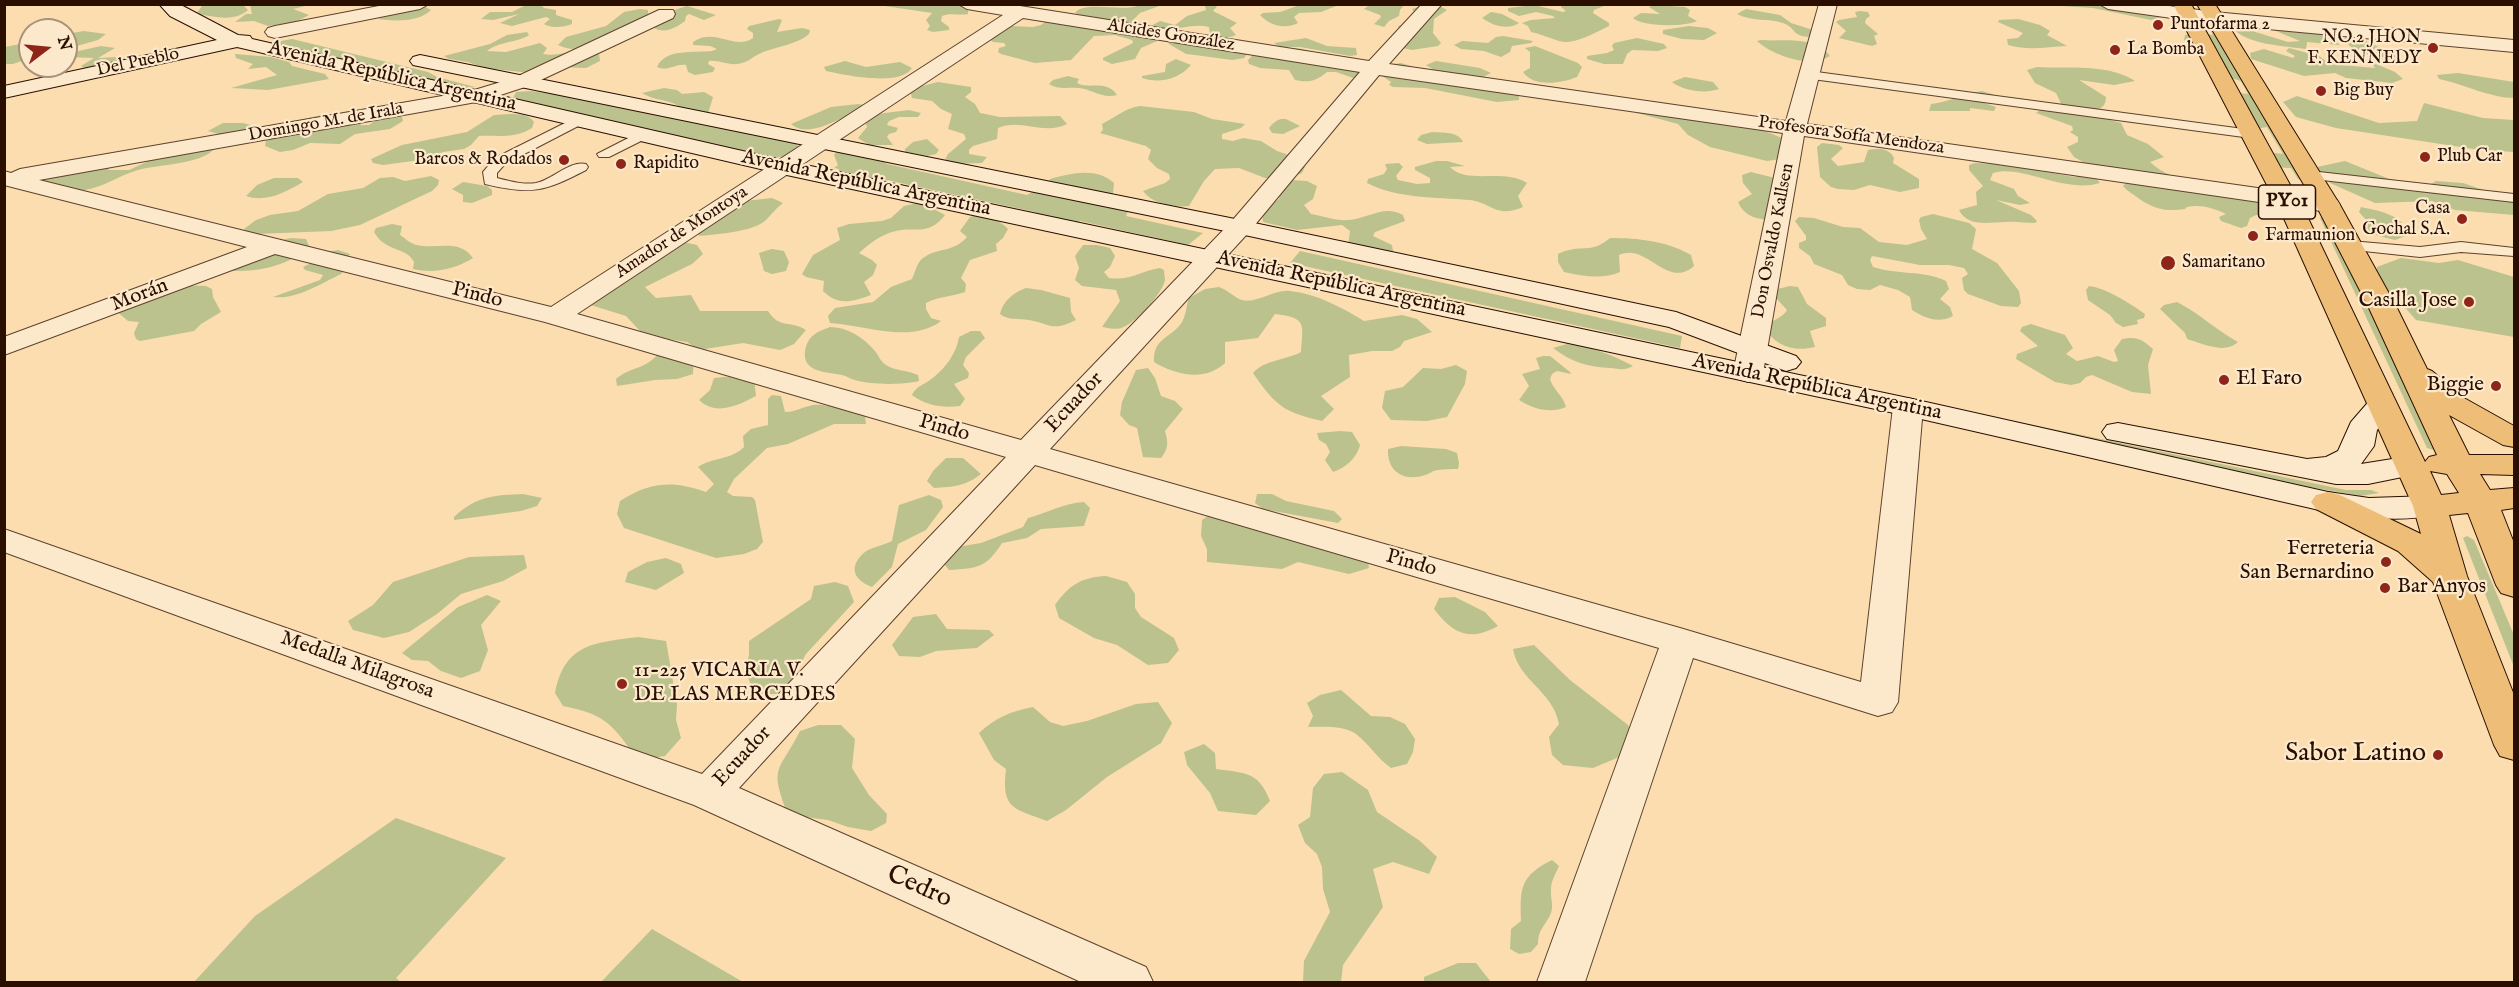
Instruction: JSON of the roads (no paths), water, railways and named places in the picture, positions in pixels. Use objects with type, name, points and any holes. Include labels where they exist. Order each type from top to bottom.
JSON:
[{"type":"highway","name":"PY01","points":[[2198,10],[2251,134],[2335,299],[2430,506],[2449,576],[2513,738]]},
{"type":"highway","name":"PY01","points":[[2198,10],[2328,205],[2383,308],[2457,463],[2480,500],[2507,530],[2514,585]]},
{"type":"highway","points":[[2408,363],[2440,397],[2514,438]]},
{"type":"highway","name":"Avenida República Argentina","points":[[2412,466],[2457,463],[2514,465]]},
{"type":"highway","name":"Avenida República Argentina","points":[[2430,506],[2514,498]]},
{"type":"highway","points":[[2328,502],[2410,543],[2449,576]]},
{"type":"street","points":[[236,41],[420,4]]},
{"type":"street","name":"Alcides González","points":[[967,4],[1374,68]]},
{"type":"street","name":"Ecuador","points":[[709,793],[1212,258],[1374,68],[1432,4]]},
{"type":"street","name":"Don Osvaldo Kallsen","points":[[1750,362],[1795,128],[1828,4]]},
{"type":"street","points":[[2108,4],[2198,10],[2514,46]]},
{"type":"street","name":"Avenida República Argentina","points":[[172,8],[357,49]]},
{"type":"street","name":"Avenida República Argentina","points":[[172,8],[236,41],[782,167],[1212,258],[1750,362],[1908,407],[2328,502],[2369,508],[2430,506]]},
{"type":"street","name":"Amador de Montoya","points":[[555,316],[820,142],[1010,9]]},
{"type":"street","name":"Domingo M. de Irala","points":[[6,178],[475,97],[521,82],[666,14]]},
{"type":"street","name":"Del Pueblo","points":[[4,92],[236,41]]},
{"type":"street","name":"Avenida República Argentina","points":[[404,58],[1240,227],[1676,320],[1711,332],[1750,362],[1800,367],[2336,474],[2368,474],[2412,466]]},
{"type":"street","name":"Profesora Sofía Mendoza","points":[[1374,68],[2328,205]]},
{"type":"street","name":"Pindo","points":[[6,178],[555,316],[1680,641],[1878,702],[1908,407]]},
{"type":"street","name":"Morán","points":[[4,346],[275,245]]},
{"type":"street","points":[[2299,468],[2332,466],[2349,458],[2358,446],[2362,429],[2382,405]]},
{"type":"street","name":"Medalla Milagrosa","points":[[4,540],[709,793]]},
{"type":"street","points":[[1561,982],[1680,641]]},
{"type":"street","name":"Cedro","points":[[709,793],[1129,982]]},
{"type":"lane","points":[[1809,75],[2251,134]]},
{"type":"lane","points":[[579,120],[500,161],[490,172],[490,181],[531,189],[543,187],[581,167]]},
{"type":"lane","points":[[604,154],[642,135]]},
{"type":"lane","points":[[2310,175],[2514,198]]},
{"type":"lane","points":[[2350,246],[2420,252],[2461,247],[2514,252]]},
{"type":"place","name":"Puntofarma 2","points":[[2158,25]]},
{"type":"place","name":"NO.2 JHON F. KENNEDY","points":[[2433,48]]},
{"type":"place","name":"La Bomba","points":[[2115,50]]},
{"type":"place","name":"Big Buy","points":[[2321,91]]},
{"type":"place","name":"Plub Car","points":[[2425,157]]},
{"type":"place","name":"Barcos & Rodados","points":[[564,160]]},
{"type":"place","name":"Rapidito","points":[[621,164]]},
{"type":"place","name":"Casa Gochal S.A.","points":[[2462,219]]},
{"type":"place","name":"Farmaunion","points":[[2253,236]]},
{"type":"place","name":"Samaritano","points":[[2168,263]]},
{"type":"place","name":"Casilla Jose","points":[[2469,302]]},
{"type":"place","name":"El Faro","points":[[2224,380]]},
{"type":"place","name":"Biggie","points":[[2496,386]]},
{"type":"place","name":"Ferreteria San Bernardino","points":[[2386,562]]},
{"type":"place","name":"Bar Anyos","points":[[2385,588]]},
{"type":"place","name":"11-225 VICARIA V. DE LAS MERCEDES","points":[[622,684]]},
{"type":"place","name":"Sabor Latino","points":[[2438,755]]}]
